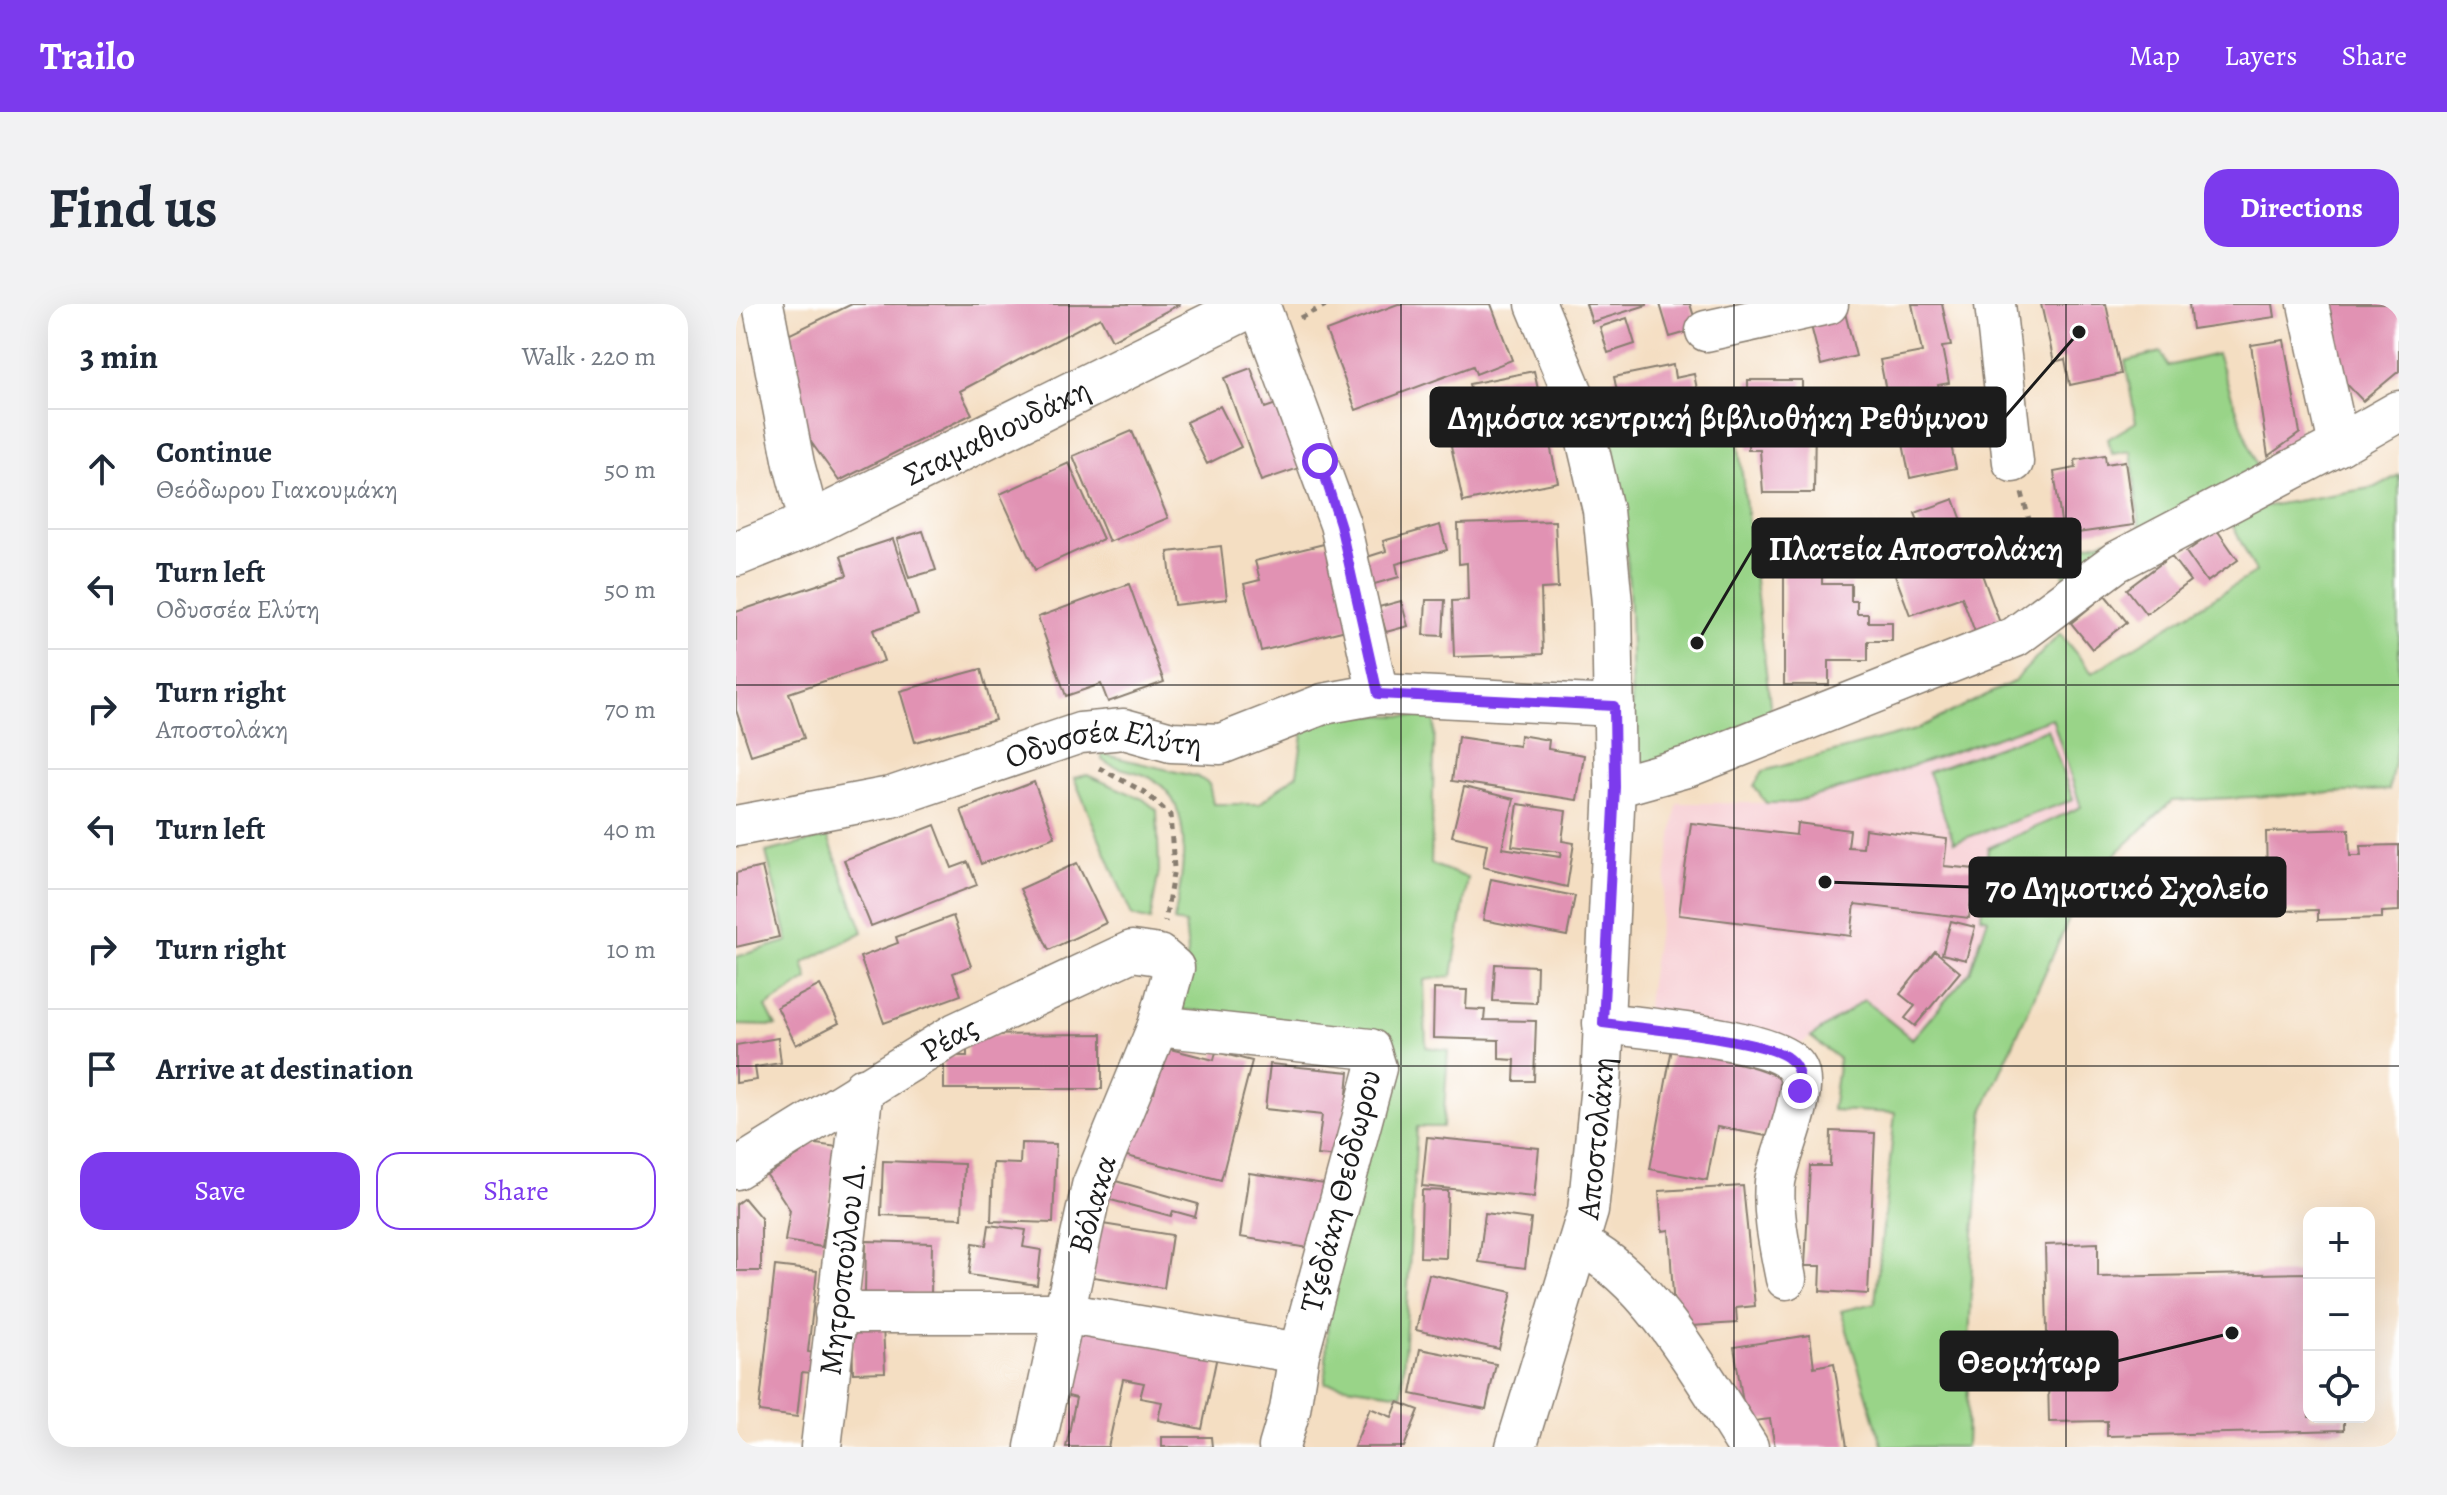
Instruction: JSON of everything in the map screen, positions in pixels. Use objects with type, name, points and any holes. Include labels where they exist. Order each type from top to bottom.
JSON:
[{"type":"main road","name":"Σταμαθιουδάκη","points":[[736,554],[810,524],[1256,304]]},
{"type":"street","points":[[736,315],[761,304],[794,464],[810,524]]},
{"type":"street","points":[[1256,304],[1340,524],[1378,694]]},
{"type":"street","name":"Αποστολάκη","points":[[1516,1447],[1580,1245],[1597,1139],[1615,787],[1612,603],[1599,487],[1579,408],[1536,304]]},
{"type":"street","points":[[1706,331],[1828,304]]},
{"type":"street","points":[[1995,304],[2013,462]]},
{"type":"street","points":[[2308,304],[2339,445]]},
{"type":"street","points":[[1615,787],[1690,766],[2015,637],[2116,562],[2399,411]]},
{"type":"street","name":"Οδυσσέα Ελύτη","points":[[736,826],[891,797],[1080,733],[1124,729],[1171,742],[1221,744],[1323,704],[1378,694],[1614,706]]},
{"type":"street","name":"Ρέας","points":[[736,1169],[956,1033],[1132,951],[1167,961]]},
{"type":"street","name":"Βόλακα","points":[[1035,1447],[1092,1186],[1158,1026],[1167,961]]},
{"type":"street","points":[[1603,1023],[1731,1040],[1786,1056],[1799,1070],[1800,1091],[1775,1181],[1776,1227],[1786,1279]]},
{"type":"street","name":"Τζεδάκη Θεόδωρου","points":[[1158,1026],[1370,1049],[1374,1054],[1376,1068],[1299,1353],[1279,1447]]},
{"type":"street","name":"Μητροπούλου Δ.","points":[[821,1447],[863,1088]]},
{"type":"street","points":[[1580,1245],[1607,1259],[1634,1283],[1672,1333],[1748,1447]]},
{"type":"street","points":[[835,1313],[1063,1313],[1299,1353]]},
{"type":"path","points":[[2013,462],[2054,611]]},
{"type":"path","points":[[1080,733],[1087,754],[1097,767],[1146,793],[1170,815],[1174,868],[1167,961]]},
{"type":"shaded area","points":[[2052,718],[2081,807],[1988,848],[1981,916],[1988,917],[1970,972],[1912,1039],[1864,1001],[1795,1048],[1645,1016],[1677,803],[1790,803],[1869,781]]},
{"type":"green space","points":[[2161,352],[2168,366],[2217,354],[2261,478],[2068,587],[2056,553],[2140,531],[2131,451],[2112,454],[2108,439],[2136,422],[2125,361]]},
{"type":"green space","points":[[1734,407],[1772,721],[1632,771],[1627,562],[1610,437]]},
{"type":"green space","points":[[2399,475],[2399,735],[2389,790],[2172,801],[2085,883],[1984,1109],[1972,1258],[1966,1447],[1883,1447],[1841,1311],[1875,1303],[1895,1113],[1832,1110],[1839,1059],[1811,1037],[1864,1000],[1912,1039],[1970,972],[1988,918],[1981,916],[1988,848],[2081,807],[2052,718],[1869,781],[1790,803],[1766,803],[1754,786],[1763,771],[1915,730],[2013,682],[2060,634],[2092,673],[2256,572],[2232,524],[2256,508],[2376,487]]},
{"type":"green space","points":[[1346,714],[1435,717],[1431,864],[1468,878],[1452,976],[1424,980],[1426,1047],[1448,1050],[1443,1127],[1417,1127],[1402,1394],[1325,1383],[1329,1292],[1386,1088],[1388,1032],[1177,1009],[1188,952],[1185,924],[1174,921],[1183,863],[1181,822],[1175,804],[1165,789],[1149,777],[1102,760],[1102,754],[1198,777],[1209,784],[1213,804],[1259,804],[1297,774],[1305,722]]},
{"type":"green space","points":[[2047,729],[2073,800],[1954,842],[1928,772]]},
{"type":"green space","points":[[1087,775],[1143,799],[1157,810],[1159,871],[1150,921],[1132,916],[1074,778]]},
{"type":"green space","points":[[828,837],[863,932],[803,963],[808,979],[766,1007],[776,1026],[736,1025],[736,957],[788,941],[766,852]]},
{"type":"building","points":[[852,304],[1180,304],[1112,340],[1100,317],[960,391],[972,414],[839,481],[798,424],[788,335]]},
{"type":"building","points":[[1398,304],[1491,304],[1512,360],[1476,374],[1473,366],[1356,410],[1326,331]]},
{"type":"building","points":[[1586,304],[1647,304],[1647,305],[1592,322]]},
{"type":"building","points":[[1660,304],[1690,304],[1698,329],[1670,337]]},
{"type":"building","points":[[1912,304],[1942,304],[1951,346],[1942,347],[1949,383],[1938,385],[1956,468],[1910,478],[1893,395],[1887,396],[1880,360],[1922,352]]},
{"type":"building","points":[[2041,304],[2106,304],[2121,374],[2070,385],[2065,359],[2054,362]]},
{"type":"building","points":[[2189,304],[2273,304],[2275,317],[2192,329]]},
{"type":"building","points":[[2327,304],[2399,304],[2399,371],[2363,401],[2338,375]]},
{"type":"building","points":[[1844,309],[1856,356],[1821,365],[1809,318]]},
{"type":"building","points":[[1627,318],[1635,344],[1608,353],[1600,327]]},
{"type":"building","points":[[2284,340],[2300,433],[2268,456],[2251,345]]},
{"type":"building","points":[[1673,365],[1675,378],[1694,374],[1701,409],[1624,424],[1614,377]]},
{"type":"building","points":[[1251,368],[1265,408],[1279,403],[1302,467],[1261,481],[1224,378]]},
{"type":"building","points":[[1534,371],[1558,482],[1463,502],[1450,441],[1479,434],[1469,384]]},
{"type":"building","points":[[1748,380],[1802,380],[1802,420],[1815,420],[1814,493],[1763,493],[1760,450],[1748,450]]},
{"type":"building","points":[[1220,406],[1241,447],[1207,464],[1186,422]]},
{"type":"building","points":[[1132,431],[1168,518],[1109,542],[1073,456]]},
{"type":"building","points":[[2105,455],[2106,464],[2125,461],[2134,525],[2063,535],[2054,472],[2076,468],[2075,460]]},
{"type":"building","points":[[1069,463],[1103,539],[1035,570],[1000,494]]},
{"type":"building","points":[[1954,499],[2000,623],[1975,632],[1962,597],[1910,615],[1894,572],[1932,558],[1915,513]]},
{"type":"building","points":[[1555,521],[1558,588],[1541,589],[1543,654],[1454,657],[1452,601],[1468,600],[1467,563],[1459,564],[1458,524]]},
{"type":"building","points":[[1440,525],[1447,550],[1396,564],[1399,577],[1371,585],[1364,558],[1386,551],[1383,541]]},
{"type":"building","points":[[1784,530],[1822,530],[1822,584],[1851,584],[1851,601],[1857,601],[1857,614],[1868,614],[1868,622],[1892,622],[1892,641],[1868,641],[1868,661],[1829,661],[1829,685],[1784,685]]},
{"type":"building","points":[[2217,530],[2238,560],[2207,582],[2186,552]]},
{"type":"building","points":[[923,531],[936,570],[909,578],[897,539]]},
{"type":"building","points":[[893,539],[918,615],[873,630],[884,661],[789,693],[804,738],[751,755],[736,710],[736,612],[847,575],[841,556]]},
{"type":"building","points":[[1336,541],[1358,627],[1261,651],[1244,584],[1260,580],[1255,561]]},
{"type":"building","points":[[1221,546],[1227,599],[1174,605],[1168,552]]},
{"type":"building","points":[[2171,556],[2190,581],[2146,614],[2127,589]]},
{"type":"building","points":[[1129,584],[1164,682],[1108,702],[1101,684],[1066,696],[1038,617]]},
{"type":"building","points":[[2105,595],[2127,622],[2092,649],[2071,623]]},
{"type":"building","points":[[1426,600],[1445,600],[1443,636],[1424,635]]},
{"type":"building","points":[[1401,601],[1408,626],[1386,632],[1379,607]]},
{"type":"building","points":[[981,669],[995,720],[915,742],[900,691]]},
{"type":"building","points":[[1520,735],[1549,740],[1548,749],[1584,755],[1577,800],[1452,781],[1458,737],[1519,746]]},
{"type":"building","points":[[1034,782],[1055,837],[981,864],[961,810]]},
{"type":"building","points":[[1464,787],[1514,799],[1502,848],[1560,857],[1561,852],[1512,846],[1518,804],[1566,811],[1562,841],[1574,843],[1567,887],[1483,867],[1487,844],[1452,836]]},
{"type":"building","points":[[1691,823],[1796,835],[1797,823],[1850,830],[1848,847],[1863,848],[1865,829],[1947,839],[1944,866],[1975,869],[1969,918],[1855,904],[1851,936],[1679,915]]},
{"type":"building","points":[[935,825],[952,868],[968,862],[977,885],[871,926],[844,860]]},
{"type":"building","points":[[2349,829],[2350,856],[2361,856],[2360,846],[2399,845],[2399,911],[2382,912],[2382,918],[2318,920],[2318,910],[2283,911],[2282,875],[2267,875],[2266,832]]},
{"type":"building","points":[[1077,863],[1106,923],[1049,950],[1020,889]]},
{"type":"building","points":[[762,867],[779,937],[736,947],[736,873]]},
{"type":"building","points":[[1491,879],[1575,896],[1567,936],[1483,920]]},
{"type":"building","points":[[953,916],[971,966],[953,973],[961,995],[884,1023],[860,957],[898,943],[896,937]]},
{"type":"building","points":[[1951,921],[1975,927],[1966,960],[1942,954]]},
{"type":"building","points":[[1935,951],[1960,972],[1915,1026],[1905,1018],[1915,1006],[1900,994]]},
{"type":"building","points":[[1495,964],[1537,966],[1536,1003],[1493,1001]]},
{"type":"building","points":[[820,985],[839,1023],[796,1045],[777,1007]]},
{"type":"building","points":[[1434,989],[1467,990],[1466,1009],[1485,1010],[1484,1020],[1536,1021],[1534,1081],[1514,1081],[1515,1060],[1499,1059],[1499,1040],[1433,1038]]},
{"type":"building","points":[[1102,1034],[1102,1089],[944,1089],[944,1056],[967,1056],[967,1035]]},
{"type":"building","points":[[778,1038],[781,1063],[755,1067],[757,1080],[736,1083],[736,1045]]},
{"type":"building","points":[[1166,1048],[1214,1060],[1216,1052],[1252,1061],[1221,1180],[1119,1154],[1136,1089],[1154,1093]]},
{"type":"building","points":[[1672,1048],[1784,1069],[1772,1137],[1717,1127],[1707,1180],[1650,1169]]},
{"type":"building","points":[[1270,1064],[1349,1072],[1341,1157],[1317,1155],[1322,1115],[1265,1109]]},
{"type":"building","points":[[1831,1131],[1875,1133],[1868,1294],[1820,1291],[1821,1266],[1805,1266],[1810,1166],[1830,1166]]},
{"type":"building","points":[[1427,1137],[1539,1148],[1534,1197],[1422,1186]]},
{"type":"building","points":[[801,1142],[838,1147],[822,1247],[785,1241],[790,1210],[767,1175],[799,1155]]},
{"type":"building","points":[[1021,1143],[1056,1144],[1053,1223],[991,1221],[993,1163],[1020,1164]]},
{"type":"building","points":[[883,1161],[964,1164],[962,1218],[881,1215]]},
{"type":"building","points":[[1249,1173],[1325,1184],[1315,1249],[1240,1237]]},
{"type":"building","points":[[1112,1180],[1198,1204],[1195,1217],[1173,1211],[1171,1216],[1107,1199]]},
{"type":"building","points":[[1743,1186],[1755,1306],[1736,1308],[1737,1323],[1675,1327],[1669,1230],[1662,1231],[1659,1191]]},
{"type":"building","points":[[1422,1190],[1448,1191],[1446,1258],[1420,1257]]},
{"type":"building","points":[[744,1198],[761,1218],[761,1271],[736,1271],[736,1204]]},
{"type":"building","points":[[1485,1213],[1531,1219],[1525,1268],[1479,1262]]},
{"type":"building","points":[[1090,1222],[1172,1235],[1164,1288],[1081,1275]]},
{"type":"building","points":[[989,1225],[1026,1230],[1023,1247],[1041,1250],[1037,1285],[969,1275],[973,1243],[986,1245]]},
{"type":"building","points":[[866,1241],[932,1243],[931,1295],[865,1293]]},
{"type":"building","points":[[2098,1243],[2098,1277],[2303,1273],[2303,1423],[2344,1423],[2344,1430],[2107,1436],[2107,1421],[2049,1422],[2045,1245]]},
{"type":"building","points":[[775,1266],[817,1271],[808,1352],[814,1353],[812,1373],[802,1372],[797,1417],[759,1412]]},
{"type":"building","points":[[1429,1274],[1512,1292],[1499,1349],[1416,1330]]},
{"type":"building","points":[[1083,1322],[1218,1351],[1202,1429],[1158,1420],[1162,1402],[1140,1398],[1144,1383],[1123,1379],[1108,1447],[1066,1447],[1076,1398],[1060,1394],[1073,1336],[1080,1337]]},
{"type":"building","points":[[883,1324],[885,1372],[853,1373],[852,1325]]},
{"type":"building","points":[[1810,1335],[1814,1367],[1834,1363],[1847,1447],[1775,1447],[1770,1419],[1746,1422],[1734,1347]]},
{"type":"building","points":[[1420,1349],[1496,1364],[1486,1409],[1411,1394]]},
{"type":"building","points":[[1398,1402],[1419,1410],[1404,1447],[1354,1447],[1370,1408],[1392,1417]]},
{"type":"building","points":[[1162,1437],[1211,1437],[1212,1447],[1162,1447]]},
{"type":"place","name":"Δημόσια κεντρική βιβλιοθήκη Ρεθύμνου","points":[[2079,332]]},
{"type":"place","name":"Πλατεία Αποστολάκη","points":[[1697,643]]},
{"type":"place","name":"7ο Δημοτικό Σχολείο","points":[[1825,882]]},
{"type":"place","name":"Θεομήτωρ","points":[[2232,1333]]},
{"type":"route","points":[[1320,461],[1340,524],[1378,694],[1614,706],[1615,787],[1603,1023],[1731,1040],[1786,1056],[1799,1070],[1800,1091]]}]
